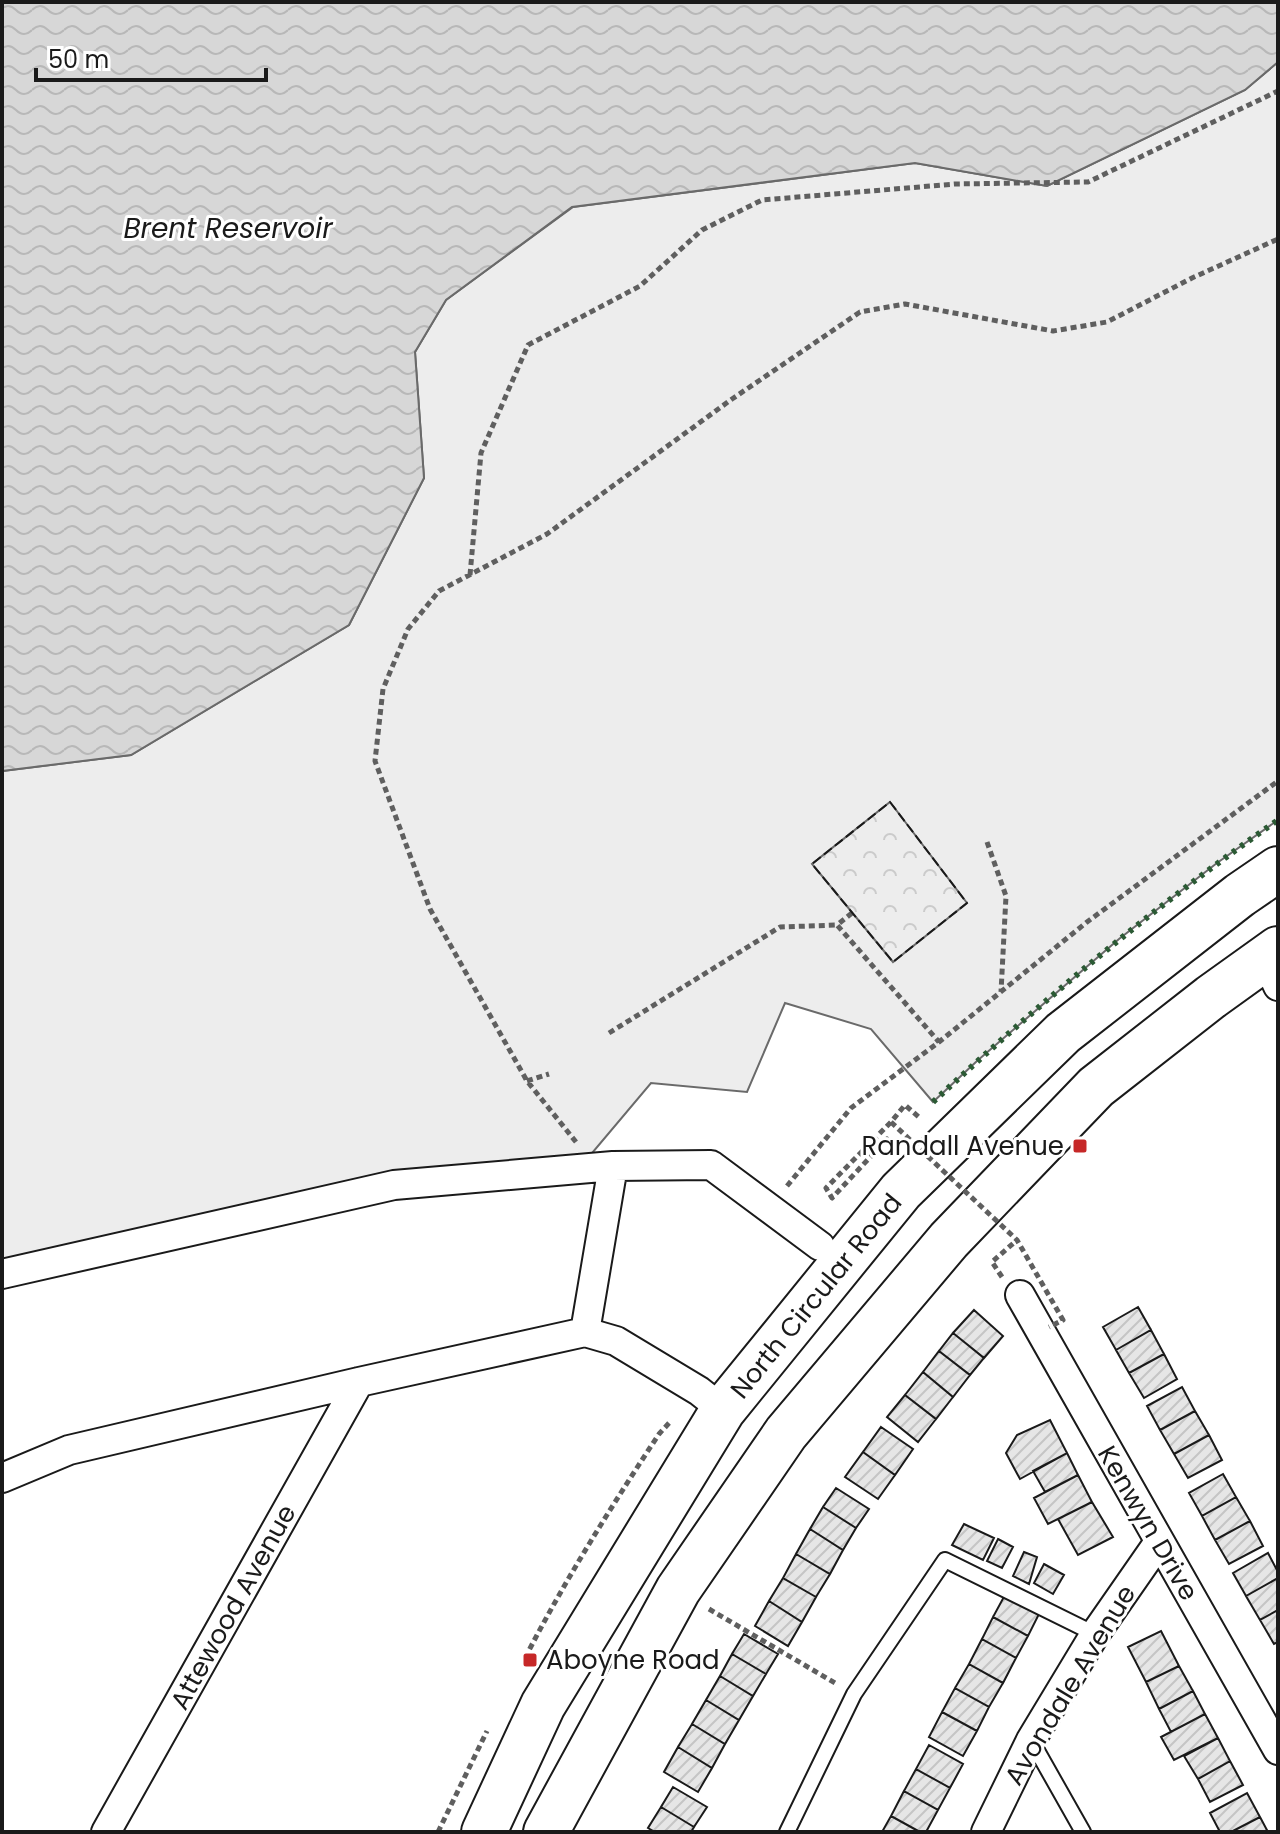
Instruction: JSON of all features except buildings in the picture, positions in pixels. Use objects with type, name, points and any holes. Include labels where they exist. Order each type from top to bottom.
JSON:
[{"type":"highway","name":"North Circular Road","points":[[484,1832],[543,1705],[723,1410],[901,1191],[1063,1033],[1278,869]]},
{"type":"highway","points":[[546,1832],[678,1590],[786,1433],[949,1240],[1096,1087],[1211,997],[1274,964]]},
{"type":"street","points":[[2,1274],[394,1185],[613,1166],[711,1165],[820,1246]]},
{"type":"street","points":[[585,1332],[613,1166]]},
{"type":"street","name":"Kenwyn Drive","points":[[1012,1287],[1278,1750]]},
{"type":"street","points":[[2,1478],[69,1450],[585,1332],[616,1341],[699,1391],[723,1410]]},
{"type":"street","name":"Attewood Avenue","points":[[106,1832],[359,1382]]},
{"type":"street","name":"Avondale Avenue","points":[[986,1832],[1031,1740],[1095,1634],[1159,1542]]},
{"type":"lane","points":[[787,1832],[854,1694],[945,1560],[1095,1634]]},
{"type":"lane","points":[[1031,1740],[1083,1832]]},
{"type":"path","points":[[470,575],[481,453],[528,345],[640,286],[702,230],[762,200],[955,184],[1088,182],[1278,91]]},
{"type":"path","points":[[613,1166],[580,1147],[527,1081],[430,909],[375,761],[383,689],[408,629],[439,591],[547,534],[732,399],[860,312],[905,304],[1053,331],[1107,322],[1192,278],[1278,239]]},
{"type":"path","points":[[769,1208],[851,1108],[939,1042],[1087,922],[1278,781]]},
{"type":"path","points":[[987,842],[1006,896],[1001,992]]},
{"type":"path","points":[[609,1033],[780,927],[837,925],[852,913]]},
{"type":"path","points":[[837,925],[939,1042]]},
{"type":"path","points":[[527,1081],[549,1074]]},
{"type":"path","points":[[885,1156],[894,1146],[887,1139],[832,1198],[826,1188],[905,1105],[924,1121]]},
{"type":"path","points":[[891,1122],[1017,1240],[1063,1320],[1049,1327]]},
{"type":"path","points":[[1012,1287],[992,1262],[1017,1240]]},
{"type":"path","points":[[678,1590],[854,1694]]},
{"type":"shaded area","points":[[1278,62],[1278,820],[1119,939],[933,1102],[871,1029],[785,1003],[747,1092],[651,1083],[566,1184],[412,1195],[2,1289],[2,771],[131,755],[349,625],[424,478],[415,352],[446,300],[573,207],[915,163],[1047,186],[1245,90]]},
{"type":"green space","points":[[890,802],[967,903],[893,962],[812,864]]},
{"type":"water","name":"Brent Reservoir","points":[[2,2],[1278,2],[1278,62],[1245,90],[1047,186],[915,163],[572,207],[446,300],[415,352],[424,478],[349,625],[131,755],[2,771]]},
{"type":"hedge","points":[[933,1102],[1101,955],[1278,820]]},
{"type":"fence","points":[[890,802],[967,903],[893,962],[812,864],[890,802]]},
{"type":"place","name":"Randall Avenue","points":[[1080,1146]]},
{"type":"place","name":"Aboyne Road","points":[[530,1660]]}]
